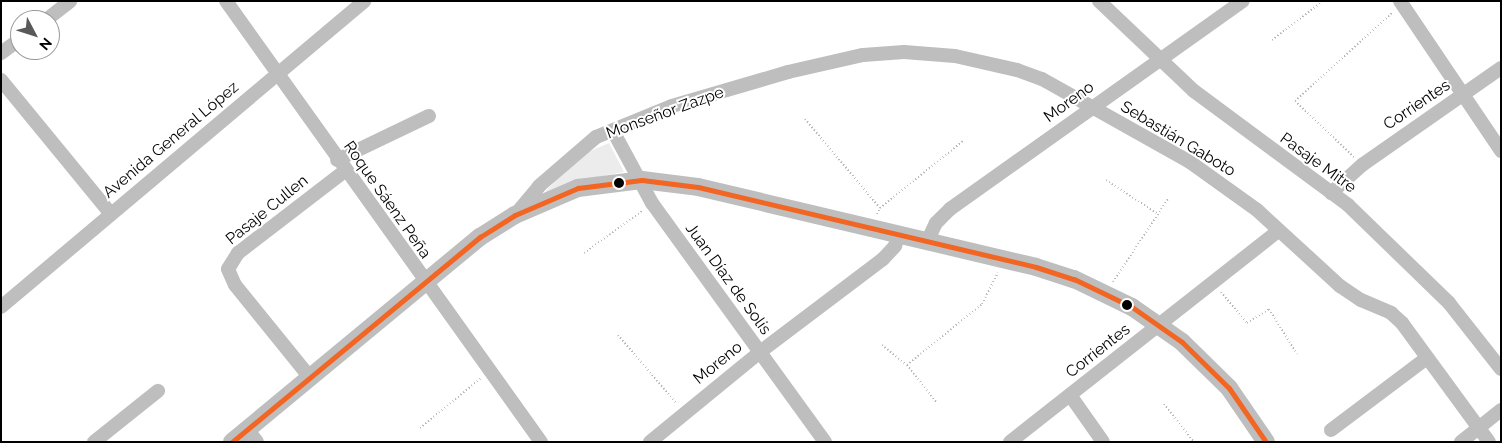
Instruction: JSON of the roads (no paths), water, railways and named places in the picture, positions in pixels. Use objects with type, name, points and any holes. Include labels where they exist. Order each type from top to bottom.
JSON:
[{"type":"street","points":[[59,10],[70,1]]},
{"type":"street","name":"Roque Sáenz Peña","points":[[226,1],[278,72],[341,166],[541,442]]},
{"type":"street","name":"Avenida General López","points":[[1,308],[364,1]]},
{"type":"street","name":"Pasaje Mitre","points":[[1099,1],[1157,60],[1194,91],[1331,193],[1449,303],[1501,369]]},
{"type":"street","name":"Moreno","points":[[927,242],[936,223],[950,209],[1241,2]]},
{"type":"street","points":[[1401,3],[1501,151]]},
{"type":"street","name":"Sebastián Gaboto","points":[[788,72],[863,55],[904,52],[955,56],[1042,79],[1090,108],[1190,162],[1257,210],[1340,286],[1361,300],[1391,313],[1427,358],[1488,442]]},
{"type":"street","name":"Corrientes","points":[[1331,193],[1362,165],[1501,68]]},
{"type":"street","name":"Monseñor Zazpe","points":[[232,442],[252,435],[308,375],[480,237],[515,215],[539,186],[580,150],[613,131],[672,106],[788,72]]},
{"type":"street","points":[[1,80],[111,214]]},
{"type":"street","name":"Pasaje Cullen","points":[[308,375],[235,285],[228,269],[238,253],[341,166],[429,116]]},
{"type":"street","name":"Juan Díaz de Solís","points":[[613,131],[642,180],[652,203],[825,442]]},
{"type":"street","points":[[515,215],[578,188],[642,180],[698,187],[1005,260],[1074,279],[1106,293],[1159,325],[1208,364],[1266,442]]},
{"type":"street","name":"Corrientes","points":[[1010,442],[1212,281],[1278,231]]},
{"type":"street","name":"Moreno","points":[[650,442],[760,352],[883,259],[895,246],[898,236]]},
{"type":"street","points":[[1331,430],[1427,358]]},
{"type":"street","points":[[94,442],[158,391]]},
{"type":"street","points":[[1070,395],[1104,442]]},
{"type":"street","points":[[1461,442],[1501,410]]}]
